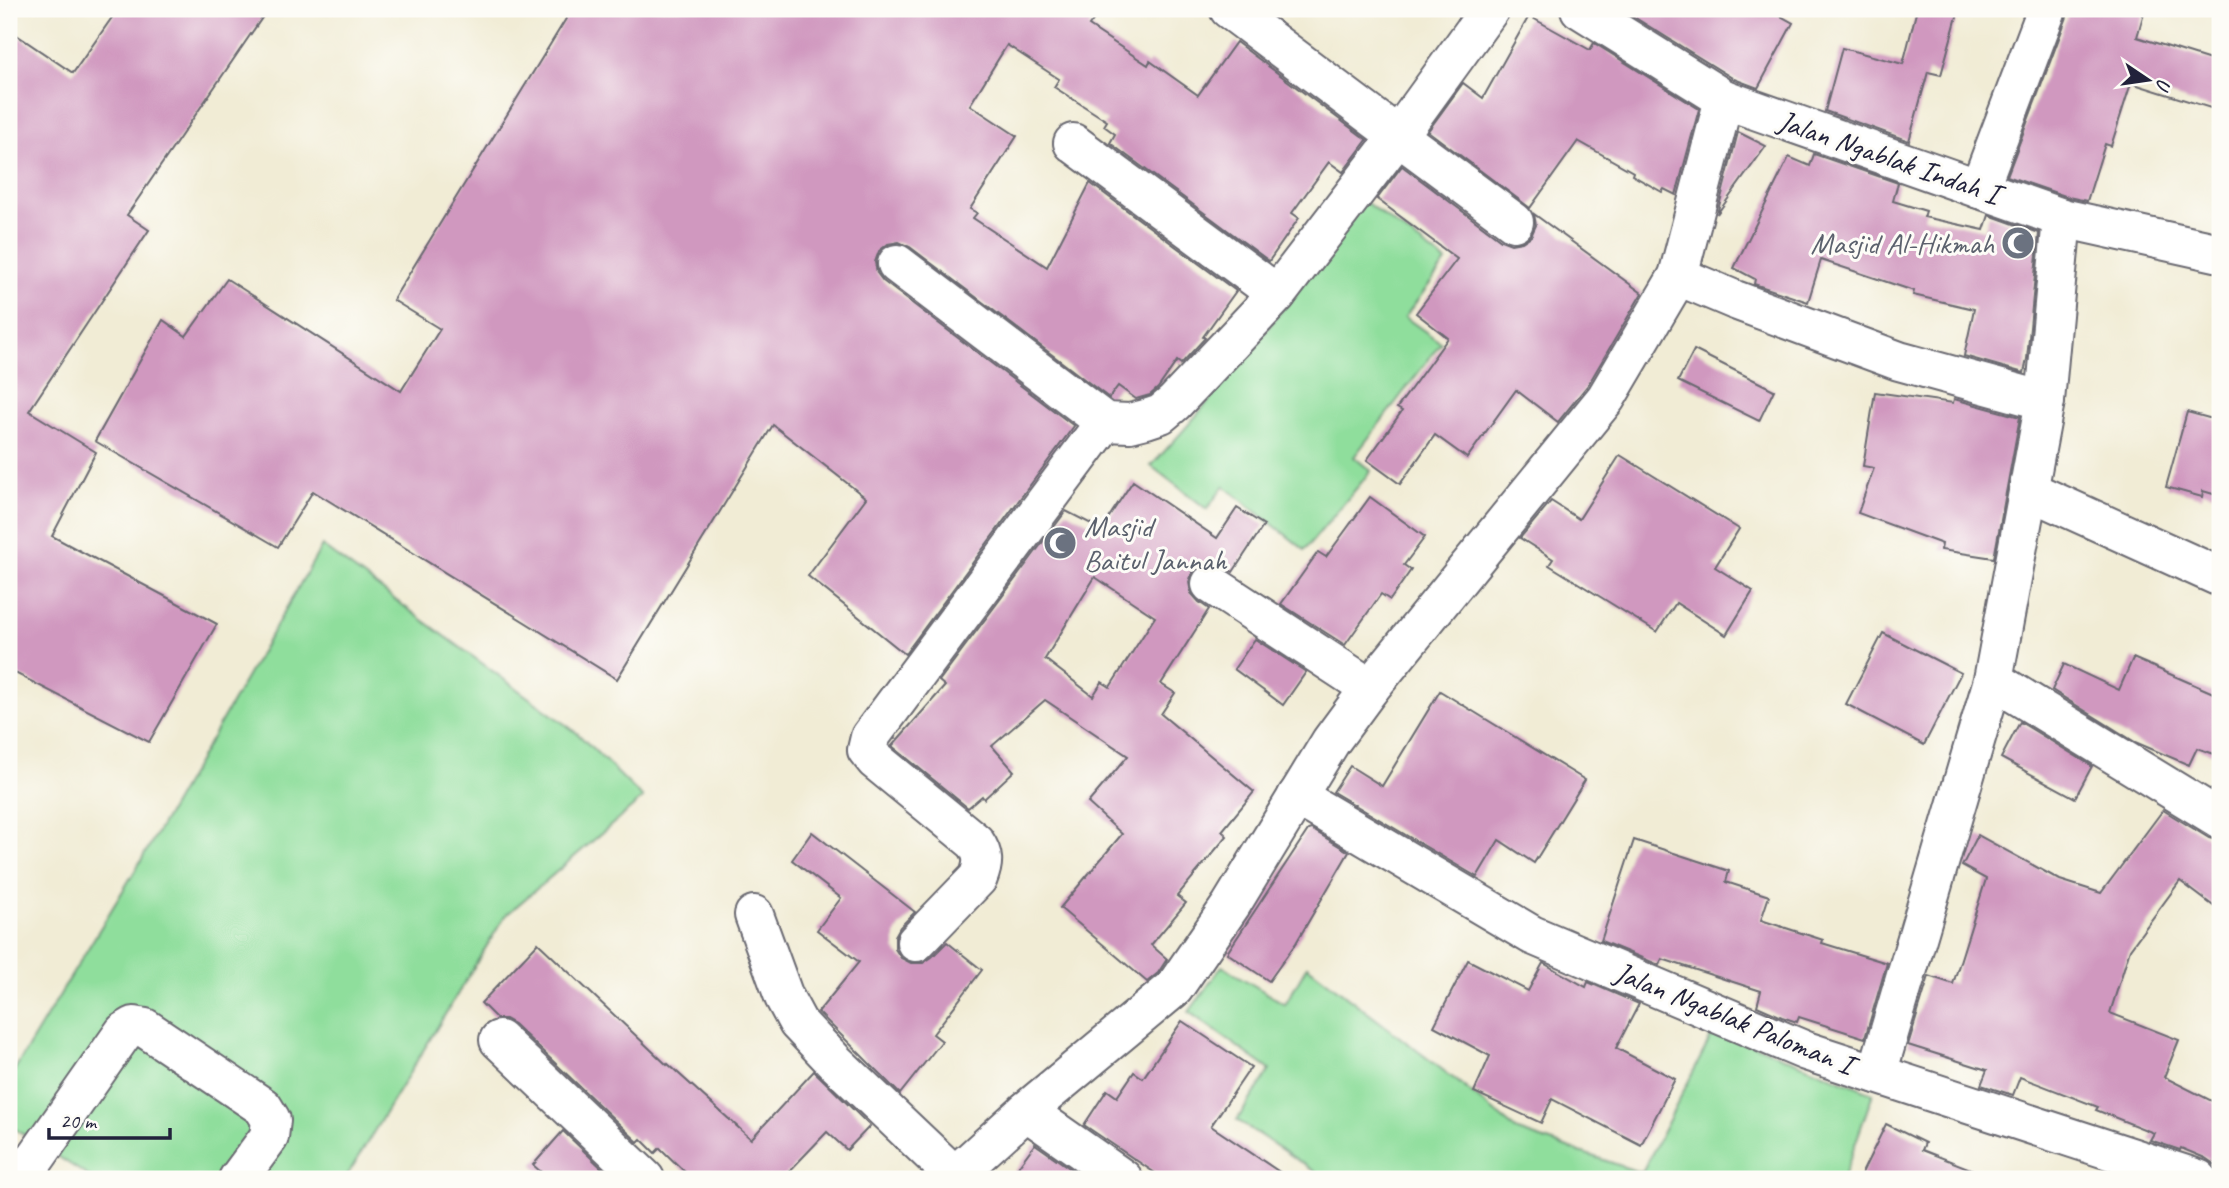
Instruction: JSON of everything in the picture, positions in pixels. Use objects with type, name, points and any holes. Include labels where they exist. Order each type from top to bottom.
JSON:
[{"type":"street","points":[[1229,9],[1514,222]]},
{"type":"street","points":[[897,264],[1105,422],[1130,423],[1161,414],[1277,294],[1398,136],[1490,9]]},
{"type":"street","name":"Jalan Ngablak Indah I","points":[[1580,9],[1724,99],[2062,218],[2220,253]]},
{"type":"street","points":[[1979,189],[2047,9]]},
{"type":"street","points":[[754,915],[784,997],[798,1023],[953,1177],[1026,1111],[1174,988],[1231,905],[1331,741],[1370,688],[1606,398],[1678,276],[1724,99]]},
{"type":"street","points":[[1073,143],[1277,294]]},
{"type":"street","points":[[1877,1074],[1993,680],[2045,401],[2062,218]]},
{"type":"street","points":[[1678,276],[1899,361],[2045,401]]},
{"type":"street","points":[[916,942],[978,877],[983,864],[982,852],[975,842],[875,761],[867,750],[870,737],[1105,422]]},
{"type":"street","points":[[2028,490],[2220,577]]},
{"type":"street","points":[[1211,584],[1370,688]]},
{"type":"street","points":[[1993,680],[2220,819]]},
{"type":"street","name":"Jalan Ngablak Paloman I","points":[[1297,796],[1532,936],[1806,1051],[2198,1179]]},
{"type":"street","points":[[21,1179],[124,1032],[134,1026],[145,1028],[263,1107],[271,1120],[269,1137],[239,1179]]},
{"type":"street","points":[[499,1040],[645,1179]]},
{"type":"street","points":[[1026,1111],[1123,1179]]},
{"type":"green space","points":[[1364,201],[1446,262],[1405,317],[1441,343],[1354,457],[1371,471],[1305,550],[1224,486],[1207,509],[1151,466],[1235,370]]},
{"type":"green space","points":[[322,546],[577,733],[643,798],[505,916],[345,1179],[93,1179],[9,1125],[9,1079],[139,864]]},
{"type":"green space","points":[[1222,966],[1285,1004],[1307,966],[1518,1131],[1642,1173],[1715,1029],[1873,1093],[1843,1179],[1326,1179],[1237,1120],[1270,1070],[1189,1012]]},
{"type":"building","points":[[118,9],[268,9],[127,215],[149,230],[29,411],[96,452],[52,536],[217,624],[149,742],[9,670],[9,30],[73,73]]},
{"type":"building","points":[[572,9],[1101,9],[1089,26],[1148,65],[1150,61],[1198,95],[1236,42],[1367,140],[1343,172],[1329,162],[1292,213],[1299,218],[1269,261],[1110,143],[1115,134],[1104,126],[1107,121],[1054,87],[1059,79],[1007,45],[970,105],[1017,136],[970,209],[977,213],[973,218],[1047,267],[1090,183],[1236,291],[1203,337],[1205,338],[1181,364],[1177,361],[1150,395],[1136,399],[1118,386],[1109,398],[910,247],[899,242],[888,244],[879,251],[875,262],[877,273],[883,281],[1074,426],[905,654],[808,576],[866,498],[773,425],[617,679],[313,491],[278,547],[95,441],[163,320],[186,336],[227,279],[401,391],[440,329],[393,300]]},
{"type":"building","points":[[1621,9],[1768,9],[1793,23],[1758,88],[1734,79]]},
{"type":"building","points":[[1917,9],[1959,9],[1941,75],[1928,72],[1909,141],[1825,111],[1842,48],[1903,64]]},
{"type":"building","points":[[2068,9],[2145,9],[2137,37],[2220,63],[2220,111],[2131,83],[2111,146],[2105,144],[2087,201],[2007,176]]},
{"type":"building","points":[[1529,16],[1590,50],[1594,43],[1699,109],[1676,195],[1664,189],[1662,192],[1578,141],[1530,208],[1428,131],[1463,83],[1483,98]]},
{"type":"building","points":[[1738,132],[1766,146],[1717,214]]},
{"type":"building","points":[[1814,154],[1898,183],[1893,201],[1926,211],[1924,217],[1984,230],[1989,215],[2039,233],[2024,373],[1964,356],[1974,309],[1913,295],[1914,291],[1821,260],[1808,302],[1754,284],[1755,279],[1734,268],[1789,157],[1810,166]]},
{"type":"building","points":[[1402,166],[1501,240],[1511,244],[1522,242],[1531,236],[1536,225],[1534,214],[1642,293],[1588,385],[1558,422],[1516,390],[1467,458],[1435,435],[1400,484],[1367,460],[1402,411],[1397,408],[1448,338],[1416,313],[1457,259],[1377,199]]},
{"type":"building","points":[[1694,350],[1774,390],[1759,421],[1678,381]]},
{"type":"building","points":[[1875,392],[1953,403],[1954,399],[2020,417],[1994,558],[1941,550],[1942,544],[1858,513],[1874,468],[1863,466]]},
{"type":"building","points":[[2187,412],[2220,421],[2220,496],[2203,491],[2202,497],[2166,487]]},
{"type":"building","points":[[1620,455],[1739,529],[1715,567],[1753,591],[1726,635],[1676,603],[1657,632],[1549,565],[1553,559],[1520,538],[1551,501],[1579,519]]},
{"type":"building","points":[[1133,481],[1217,538],[1237,508],[1264,525],[1233,572],[1212,562],[1202,564],[1193,571],[1189,582],[1191,593],[1209,609],[1161,684],[1175,693],[1161,714],[1254,792],[1222,831],[1227,836],[1177,896],[1186,903],[1151,945],[1167,959],[1158,973],[1147,982],[1060,908],[1122,834],[1088,803],[1128,756],[1045,700],[992,746],[1014,771],[984,799],[982,796],[968,808],[892,746],[945,686],[939,681],[1066,511],[1101,529]],"holes":[[[1095,577],[1155,617],[1110,687],[1102,682],[1093,696],[1045,659]]]},
{"type":"building","points":[[1370,497],[1425,537],[1404,565],[1411,570],[1390,600],[1381,594],[1345,645],[1281,604],[1318,552],[1326,557]]},
{"type":"building","points":[[1883,633],[1961,673],[1924,745],[1846,704]]},
{"type":"building","points":[[1255,639],[1306,672],[1283,705],[1234,669]]},
{"type":"building","points":[[2133,658],[2220,696],[2220,756],[2197,748],[2189,765],[2135,742],[2052,690],[2064,664],[2119,690]]},
{"type":"building","points":[[1440,691],[1585,780],[1534,863],[1499,840],[1477,877],[1333,792],[1350,766],[1382,786]]},
{"type":"building","points":[[2020,722],[2092,766],[2075,798],[2001,758]]},
{"type":"building","points":[[2163,810],[2209,838],[2220,841],[2220,911],[2180,881],[2130,949],[2110,1013],[2179,1040],[2164,1077],[2220,1105],[2220,1168],[2181,1148],[2180,1150],[2150,1140],[2154,1133],[2096,1110],[2098,1107],[2020,1077],[2013,1095],[1981,1085],[1987,1070],[1908,1045],[1929,976],[1953,984],[1986,879],[1962,866],[1978,835],[2060,880],[2101,893]]},
{"type":"building","points":[[1311,829],[1349,852],[1296,943],[1269,981],[1227,953]]},
{"type":"building","points":[[812,832],[915,912],[895,936],[895,949],[901,958],[911,963],[923,963],[947,942],[982,970],[933,1034],[942,1041],[900,1094],[818,1012],[859,962],[817,930],[841,898],[792,860]]},
{"type":"building","points":[[1634,840],[1729,871],[1726,882],[1769,896],[1761,920],[1887,963],[1865,1038],[1799,1017],[1797,1022],[1782,1017],[1757,1006],[1761,991],[1662,959],[1659,965],[1601,941]]},
{"type":"building","points":[[538,943],[667,1065],[751,1139],[814,1071],[870,1126],[847,1150],[827,1132],[782,1179],[692,1179],[660,1148],[655,1153],[641,1139],[638,1142],[514,1024],[505,1019],[497,1019],[481,1003]]},
{"type":"building","points":[[1468,960],[1528,991],[1543,963],[1586,987],[1588,982],[1639,1004],[1616,1048],[1675,1079],[1641,1145],[1552,1099],[1541,1123],[1474,1092],[1490,1056],[1434,1026]]},
{"type":"building","points":[[1182,1021],[1251,1067],[1211,1126],[1290,1179],[1164,1179],[1084,1125],[1107,1090],[1117,1097],[1134,1072],[1143,1078]]},
{"type":"building","points":[[1886,1124],[1925,1143],[1922,1150],[1991,1177],[1990,1179],[1859,1179]]},
{"type":"building","points":[[563,1131],[610,1176],[607,1179],[549,1179],[533,1165]]},
{"type":"building","points":[[1035,1144],[1085,1179],[1009,1179]]},
{"type":"place","name":"Masjid Al-Hikmah","points":[[2018,243]]},
{"type":"place","name":"Masjid Baitul Jannah","points":[[1060,543]]}]
